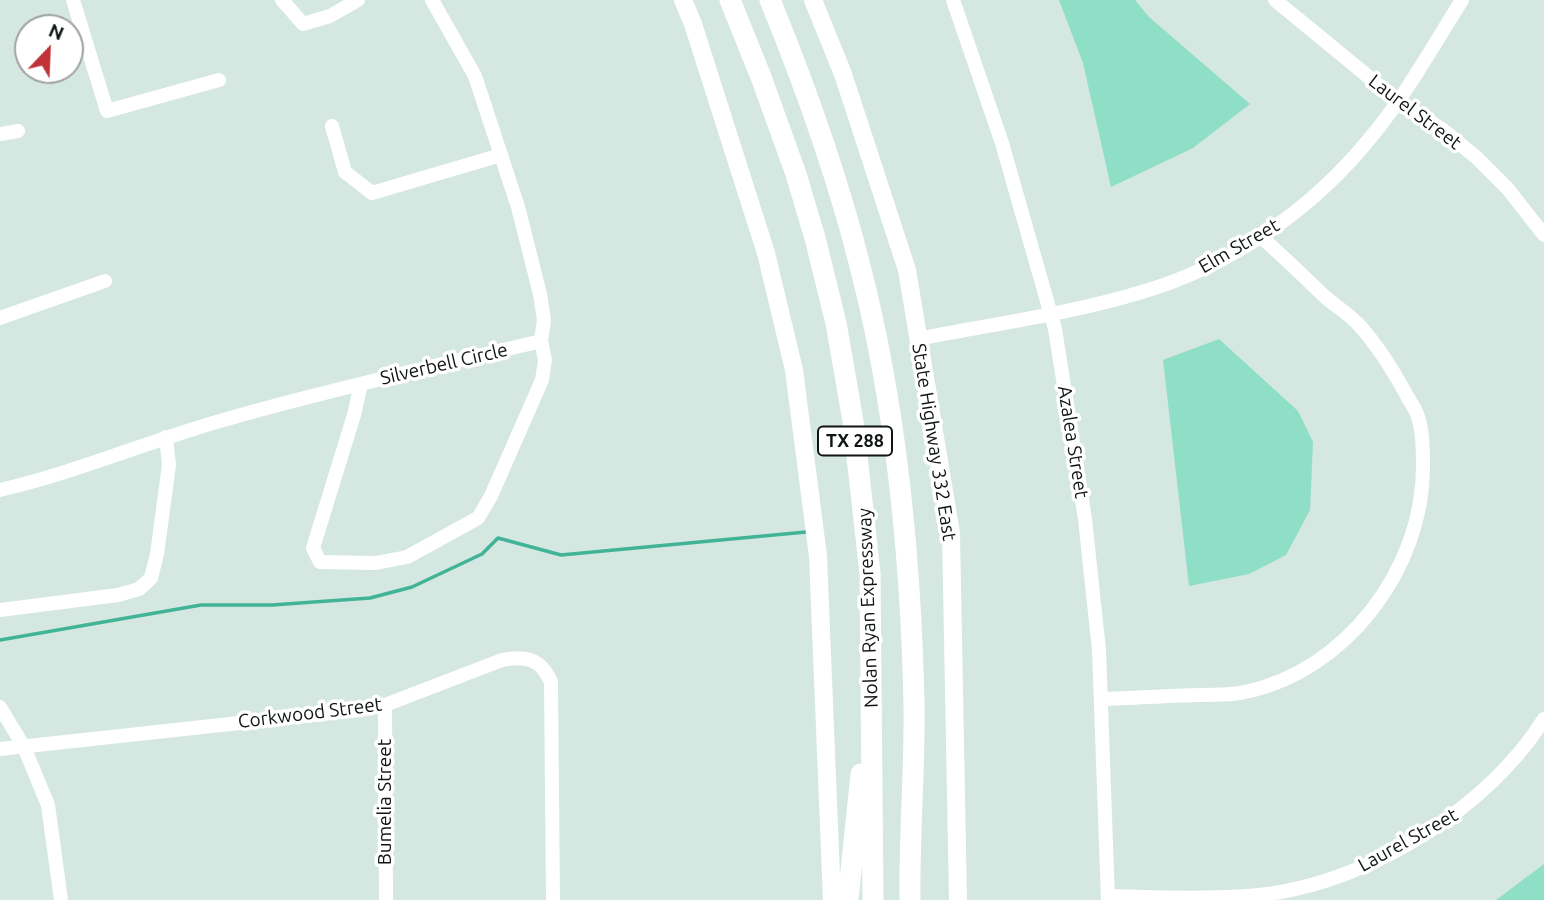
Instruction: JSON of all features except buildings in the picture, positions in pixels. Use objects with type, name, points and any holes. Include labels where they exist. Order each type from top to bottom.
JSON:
[{"type":"highway","name":"Nolan Ryan Expressway","points":[[730,0],[796,174],[831,302],[853,421],[870,573],[873,900]]},
{"type":"highway","name":"Nolan Ryan Expressway","points":[[770,0],[816,121],[844,206],[872,316],[889,415],[907,570],[914,705],[910,900]]},
{"type":"highway","points":[[848,900],[872,667]]},
{"type":"main road","points":[[683,0],[694,24],[766,253],[794,370],[818,556],[832,900]]},
{"type":"main road","name":"State Highway 332 East","points":[[813,0],[844,74],[907,270],[951,533],[958,900]]},
{"type":"street","points":[[72,0],[107,111],[219,80]]},
{"type":"street","points":[[282,0],[303,24],[330,16],[358,0]]},
{"type":"street","points":[[361,384],[313,548],[320,562],[376,563],[407,557],[478,518],[491,496],[542,380],[545,360],[541,341],[544,320],[518,207],[475,76],[432,0]]},
{"type":"street","name":"Azalea Street","points":[[953,0],[1002,143],[1051,313],[1073,431],[1099,650],[1108,898]]},
{"type":"street","name":"Laurel Street","points":[[1275,0],[1398,101],[1443,130],[1477,158],[1508,189],[1544,235]]},
{"type":"street","name":"Elm Street","points":[[918,339],[1143,292],[1217,262],[1261,237],[1291,215],[1341,171],[1370,139],[1398,101],[1462,0]]},
{"type":"street","points":[[332,126],[345,172],[372,192],[501,155]]},
{"type":"street","points":[[0,134],[18,131]]},
{"type":"street","points":[[1101,699],[1243,693],[1304,668],[1340,643],[1371,611],[1395,575],[1413,534],[1423,479],[1417,414],[1396,374],[1358,324],[1261,237]]},
{"type":"street","points":[[0,318],[104,281]]},
{"type":"street","name":"Silverbell Circle","points":[[0,490],[66,473],[166,437],[361,384],[541,341]]},
{"type":"street","points":[[0,610],[118,595],[139,589],[151,578],[157,554],[169,465],[166,437]]},
{"type":"street","name":"Corkwood Street","points":[[0,749],[359,710],[385,705],[519,656],[545,669],[553,693],[553,900]]},
{"type":"street","name":"Bumelia Street","points":[[385,705],[386,900]]},
{"type":"street","points":[[0,707],[24,747],[48,805],[61,900]]},
{"type":"street","name":"Laurel Street","points":[[1108,898],[1224,898],[1268,895],[1311,886],[1348,873],[1392,853],[1468,806],[1500,777],[1521,753],[1544,719]]},
{"type":"green space","points":[[1059,0],[1135,0],[1149,17],[1250,104],[1193,148],[1111,187],[1083,63]]},
{"type":"green space","points":[[1219,339],[1298,411],[1313,442],[1310,510],[1286,555],[1249,574],[1189,586],[1163,360]]},
{"type":"green space","points":[[1544,864],[1544,900],[1496,900]]},
{"type":"waterway","points":[[0,640],[201,605],[272,605],[370,598],[412,587],[482,554],[498,538],[561,555],[806,532]]}]
